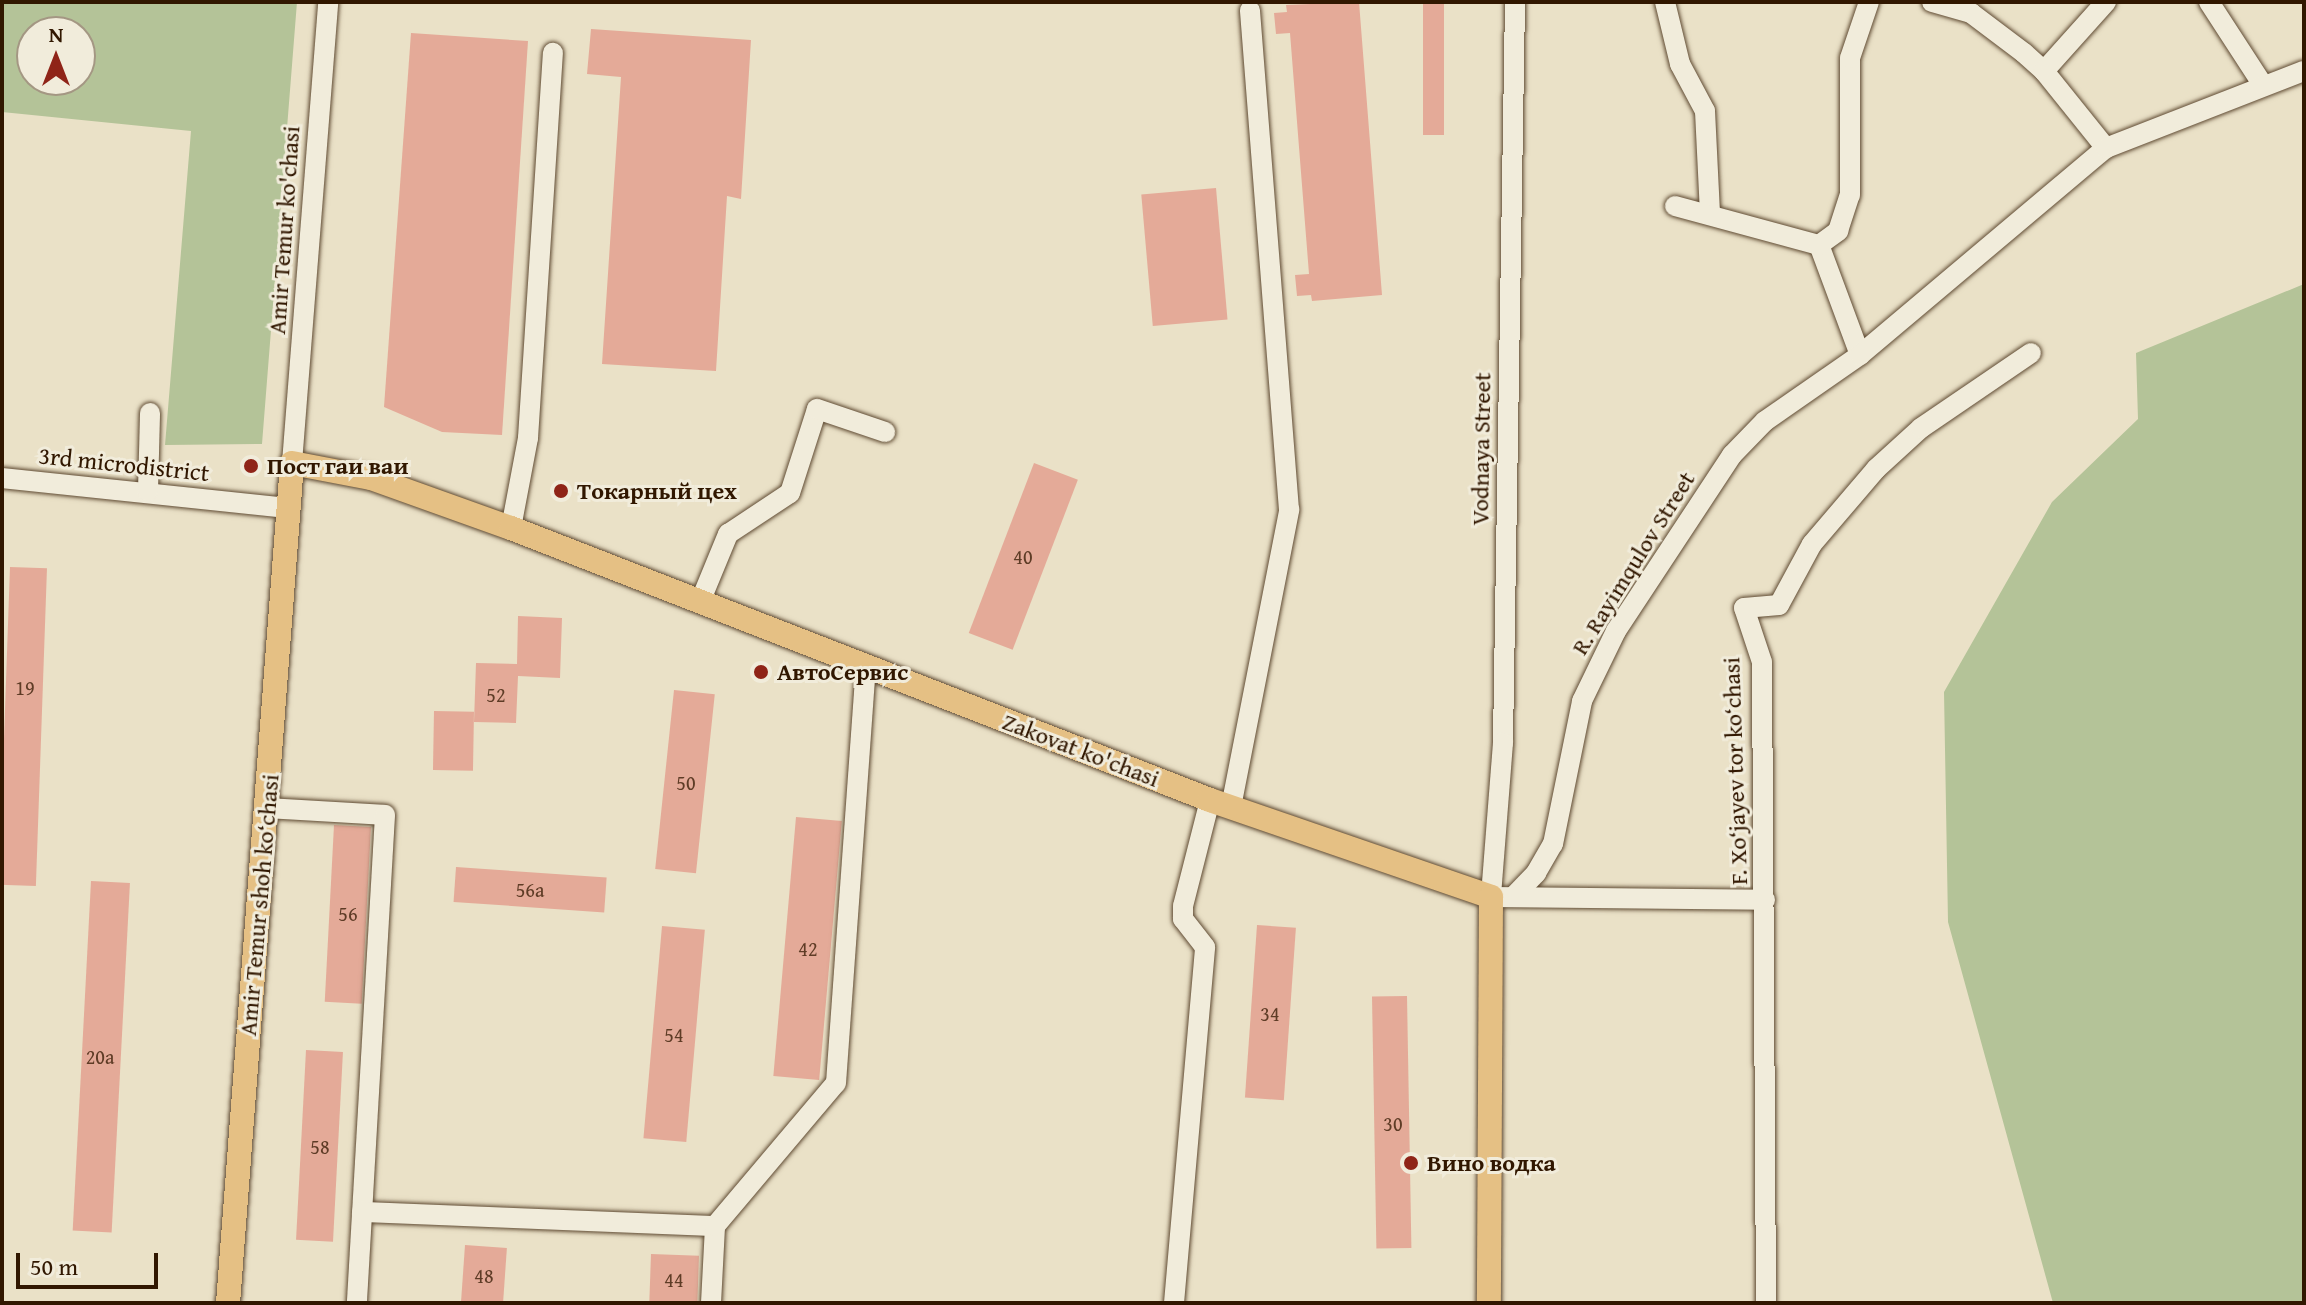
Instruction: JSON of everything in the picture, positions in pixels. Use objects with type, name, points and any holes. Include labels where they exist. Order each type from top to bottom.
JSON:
[{"type":"main road","name":"Amir Temur shoh ko‘chasi","points":[[228,1303],[292,463]]},
{"type":"main road","name":"Zakovat ko'chasi","points":[[292,463],[371,478],[511,528],[1221,804],[1502,897]]},
{"type":"main road","points":[[1489,1303],[1502,897]]},
{"type":"street","name":"Amir Temur ko'chasi","points":[[292,463],[328,2]]},
{"type":"street","name":"Vodnaya Street","points":[[1502,897],[1515,2]]},
{"type":"street","points":[[1665,2],[1680,64],[1705,111],[1710,213]]},
{"type":"street","points":[[1819,245],[1838,231],[1850,195],[1850,58],[1869,2]]},
{"type":"street","points":[[1932,2],[1971,13],[2044,71],[2106,148]]},
{"type":"street","points":[[2044,71],[2106,2]]},
{"type":"street","points":[[2209,2],[2263,85]]},
{"type":"street","points":[[1174,1303],[1205,947],[1183,919],[1183,906],[1221,804],[1289,510],[1250,11]]},
{"type":"street","points":[[511,528],[528,438],[553,53]]},
{"type":"street","name":"R. Rayimqulov Street","points":[[1502,897],[1536,873],[1553,844],[1582,701],[1616,631],[1732,455],[1765,421],[1860,355],[2106,148],[2304,71]]},
{"type":"street","points":[[1675,206],[1819,245]]},
{"type":"street","points":[[1819,245],[1860,355]]},
{"type":"street","name":"F. Xo‘jayev tor ko‘chasi","points":[[1766,1303],[1762,662],[1744,608],[1779,605],[1812,544],[1876,469],[1921,428],[2031,353]]},
{"type":"street","points":[[700,602],[728,534],[790,493],[817,409],[885,432]]},
{"type":"street","points":[[148,491],[150,413]]},
{"type":"street","name":"3rd microdistrict","points":[[2,478],[289,508]]},
{"type":"street","points":[[711,1303],[715,1226],[836,1083],[866,668]]},
{"type":"street","points":[[268,808],[385,815],[357,1303]]},
{"type":"street","name":"F. Xo‘jayev tor ko‘chasi","points":[[1502,897],[1765,900]]},
{"type":"street","points":[[362,1212],[715,1226]]},
{"type":"green space","points":[[2,2],[297,2],[262,444],[165,445],[191,131],[2,112]]},
{"type":"green space","points":[[2304,284],[2304,1303],[2053,1303],[1948,922],[1944,692],[2052,502],[2138,419],[2136,353]]},
{"type":"building","points":[[1359,2],[1382,295],[1312,301],[1311,295],[1297,296],[1295,275],[1309,274],[1290,33],[1276,34],[1274,13],[1287,12],[1286,5]]},
{"type":"building","points":[[1423,2],[1444,2],[1444,135],[1423,135]]},
{"type":"building","points":[[591,29],[751,40],[741,199],[727,196],[716,371],[602,364],[621,77],[587,74]]},
{"type":"building","points":[[411,33],[528,41],[502,435],[442,432],[384,407]]},
{"type":"building","points":[[1216,188],[1228,319],[1153,326],[1141,195]]},
{"type":"building","points":[[1034,463],[1078,480],[1013,650],[969,633]]},
{"type":"building","points":[[10,567],[47,568],[36,886],[2,885]]},
{"type":"building","points":[[518,616],[562,618],[560,678],[518,676],[516,723],[474,722],[476,663],[517,664]]},
{"type":"building","points":[[674,690],[715,694],[696,873],[655,869]]},
{"type":"building","points":[[434,711],[474,712],[473,771],[433,770]]},
{"type":"building","points":[[796,817],[842,821],[819,1080],[773,1076]]},
{"type":"building","points":[[334,825],[371,827],[362,1004],[325,1002]]},
{"type":"building","points":[[456,867],[607,878],[604,912],[454,902]]},
{"type":"building","points":[[91,881],[130,883],[112,1233],[73,1231]]},
{"type":"building","points":[[1257,925],[1296,928],[1284,1100],[1245,1098]]},
{"type":"building","points":[[662,926],[705,930],[686,1142],[643,1138]]},
{"type":"building","points":[[1407,996],[1411,1248],[1376,1249],[1372,997]]},
{"type":"building","points":[[306,1050],[343,1052],[333,1242],[296,1240]]},
{"type":"building","points":[[465,1245],[507,1248],[503,1303],[461,1303]]},
{"type":"building","points":[[651,1254],[699,1256],[697,1303],[649,1303]]},
{"type":"place","name":"Пост гаи ваи","points":[[251,466]]},
{"type":"place","name":"Токарный цех","points":[[561,491]]},
{"type":"place","name":"АвтоСервис","points":[[761,672]]},
{"type":"place","name":"Вино водка","points":[[1411,1163]]}]
